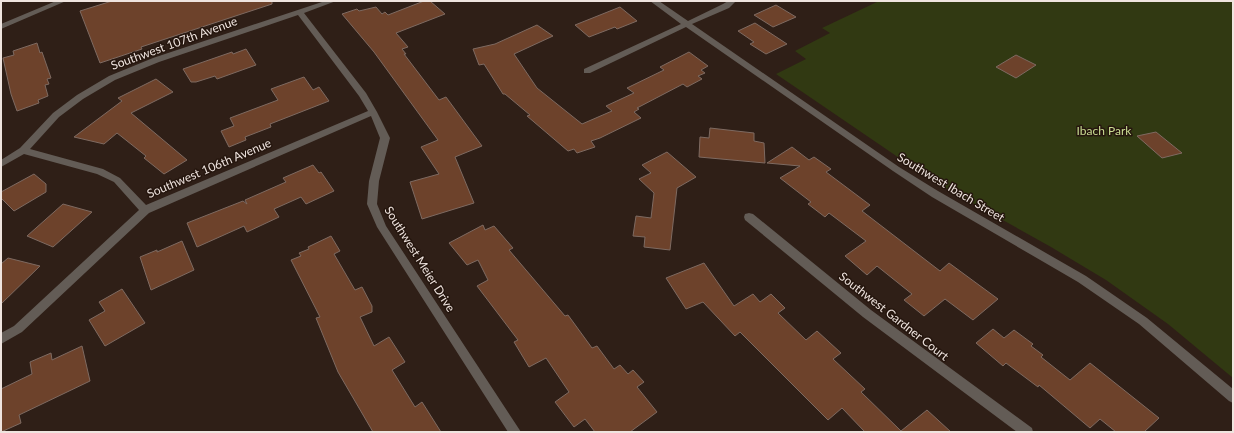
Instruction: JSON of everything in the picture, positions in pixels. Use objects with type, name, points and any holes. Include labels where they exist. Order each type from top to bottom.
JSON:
[{"type":"street","points":[[1,27],[62,1]]},
{"type":"street","name":"Southwest 107th Avenue","points":[[1,164],[23,150],[56,115],[80,97],[112,78],[156,60],[332,1]]},
{"type":"street","name":"Southwest Ibach Street","points":[[654,1],[896,169],[935,194],[1082,278],[1143,321],[1233,397]]},
{"type":"street","points":[[587,71],[726,6],[732,1]]},
{"type":"street","name":"Southwest Meier Drive","points":[[299,11],[363,95],[385,138],[374,181],[372,204],[382,227],[515,432]]},
{"type":"street","name":"Southwest 106th Avenue","points":[[1,339],[18,329],[145,210],[373,112]]},
{"type":"street","points":[[23,150],[100,171],[117,180],[145,210]]},
{"type":"street","name":"Southwest Gardner Court","points":[[749,217],[784,244],[844,295],[912,348],[1027,432]]},
{"type":"green space","name":"Ibach Park","points":[[879,1],[1233,1],[1233,378],[1168,324],[1106,280],[1051,247],[933,181],[776,74],[806,59],[795,51],[830,33],[822,28]]},
{"type":"building","points":[[112,1],[272,1],[272,4],[141,47],[142,49],[100,63],[80,11]]},
{"type":"building","points":[[424,1],[430,1],[445,14],[396,33],[408,47],[402,49],[406,54],[404,54],[439,100],[446,97],[482,146],[455,157],[474,203],[422,219],[410,182],[439,174],[421,147],[438,140],[374,52],[342,14],[357,9],[359,11],[376,7],[382,14],[385,12],[388,15]]},
{"type":"building","points":[[776,5],[796,17],[773,27],[754,15]]},
{"type":"building","points":[[620,7],[637,21],[617,29],[615,27],[589,37],[575,25]]},
{"type":"building","points":[[755,23],[787,44],[766,54],[750,44],[754,42],[738,31]]},
{"type":"building","points":[[537,25],[553,36],[514,54],[537,88],[582,124],[612,111],[606,106],[634,93],[627,88],[664,70],[660,67],[689,52],[708,66],[701,70],[705,73],[698,76],[702,79],[687,87],[683,84],[637,108],[639,109],[634,112],[641,118],[591,141],[595,147],[577,153],[574,149],[568,151],[527,116],[530,115],[505,94],[503,94],[484,64],[479,65],[473,49],[495,44]]},
{"type":"building","points":[[37,43],[40,53],[42,52],[51,78],[47,79],[49,84],[45,85],[48,96],[38,100],[39,103],[17,111],[11,94],[3,58],[14,55],[13,51]]},
{"type":"building","points":[[246,49],[256,65],[217,79],[215,76],[196,82],[191,82],[183,69],[232,52],[233,54]]},
{"type":"building","points":[[1016,55],[1036,65],[1016,78],[996,67]]},
{"type":"building","points":[[304,77],[313,90],[319,87],[329,101],[270,124],[271,127],[245,137],[246,140],[229,147],[221,131],[234,126],[230,118],[278,100],[271,89]]},
{"type":"building","points":[[156,79],[173,92],[131,113],[187,160],[164,174],[144,158],[146,156],[117,133],[104,144],[74,137],[122,101],[118,98]]},
{"type":"building","points":[[710,128],[754,133],[754,141],[764,143],[765,163],[699,157],[700,137],[709,138]]},
{"type":"building","points":[[1156,132],[1182,153],[1162,158],[1137,136]]},
{"type":"building","points":[[792,147],[809,160],[814,157],[831,169],[826,172],[870,205],[862,211],[940,271],[949,263],[998,299],[973,320],[945,299],[924,316],[904,300],[912,294],[877,266],[867,275],[845,256],[866,241],[829,213],[825,217],[808,204],[811,202],[780,178],[800,166],[767,163]]},
{"type":"building","points":[[667,152],[696,177],[677,188],[670,250],[644,247],[645,237],[633,236],[636,216],[651,218],[654,193],[639,179],[651,173],[642,165]]},
{"type":"building","points":[[313,165],[319,173],[321,172],[334,191],[306,204],[301,197],[274,209],[279,217],[247,232],[244,226],[197,247],[187,223],[243,201],[247,204],[245,200],[286,182],[283,178]]},
{"type":"building","points":[[34,174],[46,184],[46,192],[14,211],[1,198],[1,192]]},
{"type":"building","points":[[63,204],[92,212],[53,247],[27,236]]},
{"type":"building","points":[[483,225],[485,230],[494,226],[513,248],[509,250],[565,316],[568,315],[592,348],[597,346],[614,369],[620,365],[628,374],[633,370],[644,382],[637,387],[657,412],[630,432],[595,432],[585,419],[574,427],[555,402],[569,392],[546,358],[529,367],[514,342],[518,340],[477,286],[488,280],[478,260],[467,265],[449,243]]},
{"type":"building","points":[[331,236],[340,251],[334,254],[355,290],[362,287],[372,306],[372,312],[360,317],[374,346],[389,337],[405,362],[392,370],[415,407],[422,402],[441,432],[373,432],[338,372],[316,318],[320,317],[291,260],[301,256],[299,253],[309,249],[308,247]]},
{"type":"building","points":[[182,241],[194,270],[151,290],[140,257],[157,250],[157,252]]},
{"type":"building","points":[[8,258],[40,266],[1,304],[1,264]]},
{"type":"building","points":[[704,263],[734,306],[753,294],[760,302],[771,294],[785,308],[778,313],[806,340],[817,331],[841,353],[833,359],[865,389],[861,392],[901,431],[927,410],[951,432],[865,432],[842,408],[828,420],[740,332],[735,336],[703,302],[686,309],[666,278]]},
{"type":"building","points":[[122,289],[145,323],[105,346],[89,320],[105,311],[99,302]]},
{"type":"building","points":[[993,329],[1004,338],[1014,330],[1033,344],[1031,346],[1043,355],[1041,357],[1070,380],[1090,363],[1159,418],[1144,432],[1116,432],[1100,419],[1090,428],[1039,385],[1038,387],[1006,363],[1003,366],[976,343]]},
{"type":"building","points":[[82,346],[90,381],[19,415],[21,423],[1,432],[1,389],[32,374],[30,362],[51,353],[52,360]]}]
